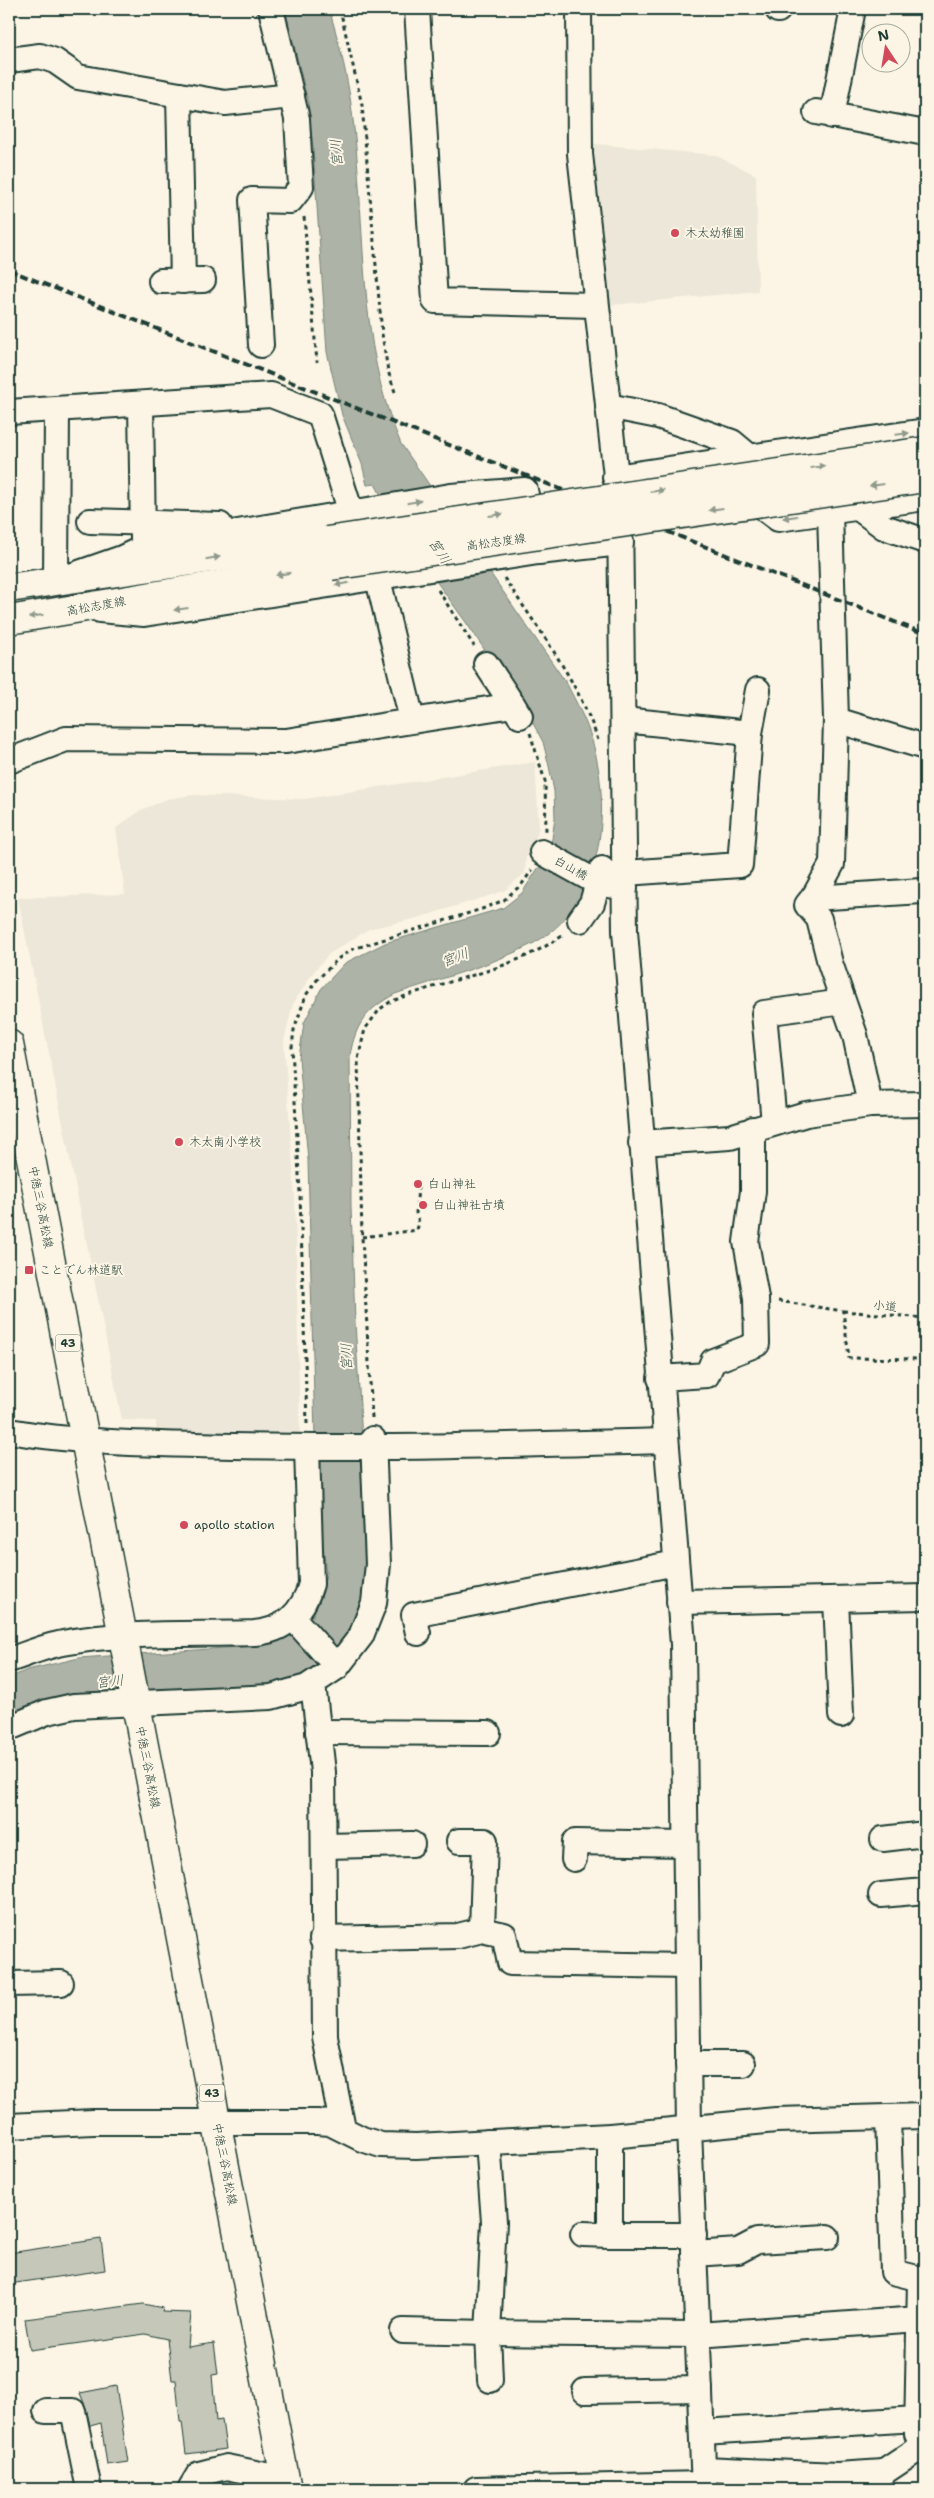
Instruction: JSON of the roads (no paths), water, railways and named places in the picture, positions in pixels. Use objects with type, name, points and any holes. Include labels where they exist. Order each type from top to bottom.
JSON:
[{"type":"main road","name":"高松志度線","points":[[9,620],[84,609],[329,554],[925,451]]},
{"type":"main road","name":"高松志度線","points":[[9,588],[56,581],[329,554],[925,478]]},
{"type":"main road","name":"中徳三谷高松線","points":[[9,1044],[87,1441],[286,2484]]},
{"type":"street","points":[[261,345],[252,200],[290,201],[301,187],[297,119],[270,9]]},
{"type":"street","points":[[417,9],[435,301],[596,305]]},
{"type":"street","points":[[579,9],[580,154],[621,543],[623,720],[609,879],[625,931],[664,1442],[682,1644],[689,2129],[704,2481]]},
{"type":"street","points":[[852,9],[824,114],[925,133]]},
{"type":"street","points":[[9,60],[40,56],[55,61],[78,77],[225,103],[292,96]]},
{"type":"street","points":[[179,95],[182,281]]},
{"type":"street","points":[[9,412],[271,395],[320,414],[351,513],[378,579],[412,720]]},
{"type":"street","points":[[141,404],[143,548]]},
{"type":"street","points":[[608,406],[658,416],[706,431],[732,442],[750,457],[766,510],[778,519],[925,498]]},
{"type":"street","points":[[57,410],[56,581],[122,558],[143,548],[450,496],[525,490],[538,552]]},
{"type":"street","points":[[615,477],[925,431]]},
{"type":"street","points":[[450,496],[497,567]]},
{"type":"street","points":[[857,508],[884,527],[925,540]]},
{"type":"street","points":[[377,509],[429,577]]},
{"type":"street","points":[[830,511],[836,720],[832,864],[807,905],[819,919],[830,963],[856,1035],[870,1105]]},
{"type":"street","points":[[90,521],[142,521],[264,527]]},
{"type":"street","points":[[84,609],[144,614],[378,579],[429,577],[497,567],[538,552],[621,543]]},
{"type":"street","points":[[9,761],[66,739],[286,741],[326,736],[412,720],[517,712],[486,664]]},
{"type":"street","points":[[580,920],[609,879],[740,865],[750,734],[758,690]]},
{"type":"street","points":[[623,720],[750,734]]},
{"type":"street","points":[[836,720],[925,747]]},
{"type":"street","name":"白山橋","points":[[543,851],[609,879]]},
{"type":"street","points":[[812,898],[922,891]]},
{"type":"street","points":[[660,1378],[707,1375],[713,1361],[757,1344],[756,1298],[746,1242],[764,1126],[764,1013],[844,1002]]},
{"type":"street","points":[[641,1143],[730,1137],[806,1114],[870,1105],[925,1104]]},
{"type":"street","points":[[9,1431],[56,1439],[87,1441],[310,1447],[664,1442]]},
{"type":"street","points":[[9,1728],[47,1712],[74,1706],[135,1700],[271,1697],[313,1684],[361,1636],[374,1603],[378,1564],[371,1445]]},
{"type":"street","points":[[9,1660],[62,1643],[265,1632],[295,1620],[309,1594],[313,1571],[310,1447]]},
{"type":"street","points":[[418,1633],[414,1615],[676,1563]]},
{"type":"street","points":[[679,1602],[925,1598]]},
{"type":"street","points":[[836,1599],[841,1715]]},
{"type":"street","points":[[295,1620],[335,1664]]},
{"type":"street","points":[[313,1684],[323,1772],[325,2037],[343,2129]]},
{"type":"street","points":[[318,1732],[488,1733]]},
{"type":"street","points":[[883,1839],[925,1834]]},
{"type":"street","points":[[459,1841],[485,1841],[482,1930]]},
{"type":"street","points":[[574,1859],[575,1842],[685,1844]]},
{"type":"street","points":[[325,1846],[412,1844]]},
{"type":"street","points":[[882,1895],[925,1891]]},
{"type":"street","points":[[323,1938],[458,1936],[482,1930],[504,1935],[510,1963],[687,1966]]},
{"type":"street","points":[[9,1984],[61,1983]]},
{"type":"street","points":[[688,2064],[743,2064]]},
{"type":"street","points":[[9,2126],[93,2122],[317,2122],[330,2123],[362,2139],[381,2145],[610,2136],[776,2120],[925,2116]]},
{"type":"street","points":[[476,2489],[884,2472],[921,2455],[917,2419],[919,2319],[922,2280],[894,2272],[888,2117]]},
{"type":"street","points":[[610,2136],[610,2235]]},
{"type":"street","points":[[488,2142],[494,2222],[488,2333],[490,2380]]},
{"type":"street","points":[[583,2234],[694,2244],[738,2251],[757,2241],[827,2237]]},
{"type":"street","points":[[403,2331],[698,2335],[919,2319]]},
{"type":"street","points":[[585,2391],[700,2389]]},
{"type":"street","points":[[46,2411],[73,2411],[89,2489]]},
{"type":"street","points":[[702,2432],[917,2419]]},
{"type":"street","points":[[190,2489],[199,2474],[226,2467],[286,2484]]},
{"type":"water","name":"宮川","points":[[285,9],[329,9],[340,50],[353,120],[365,285],[376,366],[401,444],[567,684],[581,711],[592,740],[598,767],[601,795],[601,825],[597,853],[588,880],[575,905],[557,926],[534,943],[518,951],[466,971],[395,994],[370,1012],[359,1026],[355,1035],[350,1056],[351,1207],[355,1322],[368,1542],[365,1596],[355,1627],[320,1670],[271,1687],[9,1717],[9,1678],[27,1670],[79,1658],[253,1646],[283,1640],[294,1634],[312,1618],[321,1597],[326,1574],[316,1477],[308,1160],[299,1058],[304,1023],[321,989],[345,963],[385,943],[503,908],[522,893],[546,856],[552,839],[555,818],[554,791],[543,742],[527,712],[465,621],[423,563],[411,551],[375,484],[367,485],[362,464],[342,415],[327,352],[308,102]]},
{"type":"railway","points":[[9,270],[925,634]]},
{"type":"place","name":"木太幼稚園","points":[[675,233]]},
{"type":"place","name":"木太南小学校","points":[[179,1142]]},
{"type":"place","name":"白山神社","points":[[418,1184]]},
{"type":"place","name":"白山神社古墳","points":[[423,1205]]},
{"type":"place","name":"ことでん林道駅","points":[[29,1270]]},
{"type":"place","name":"apollo station","points":[[184,1525]]}]
